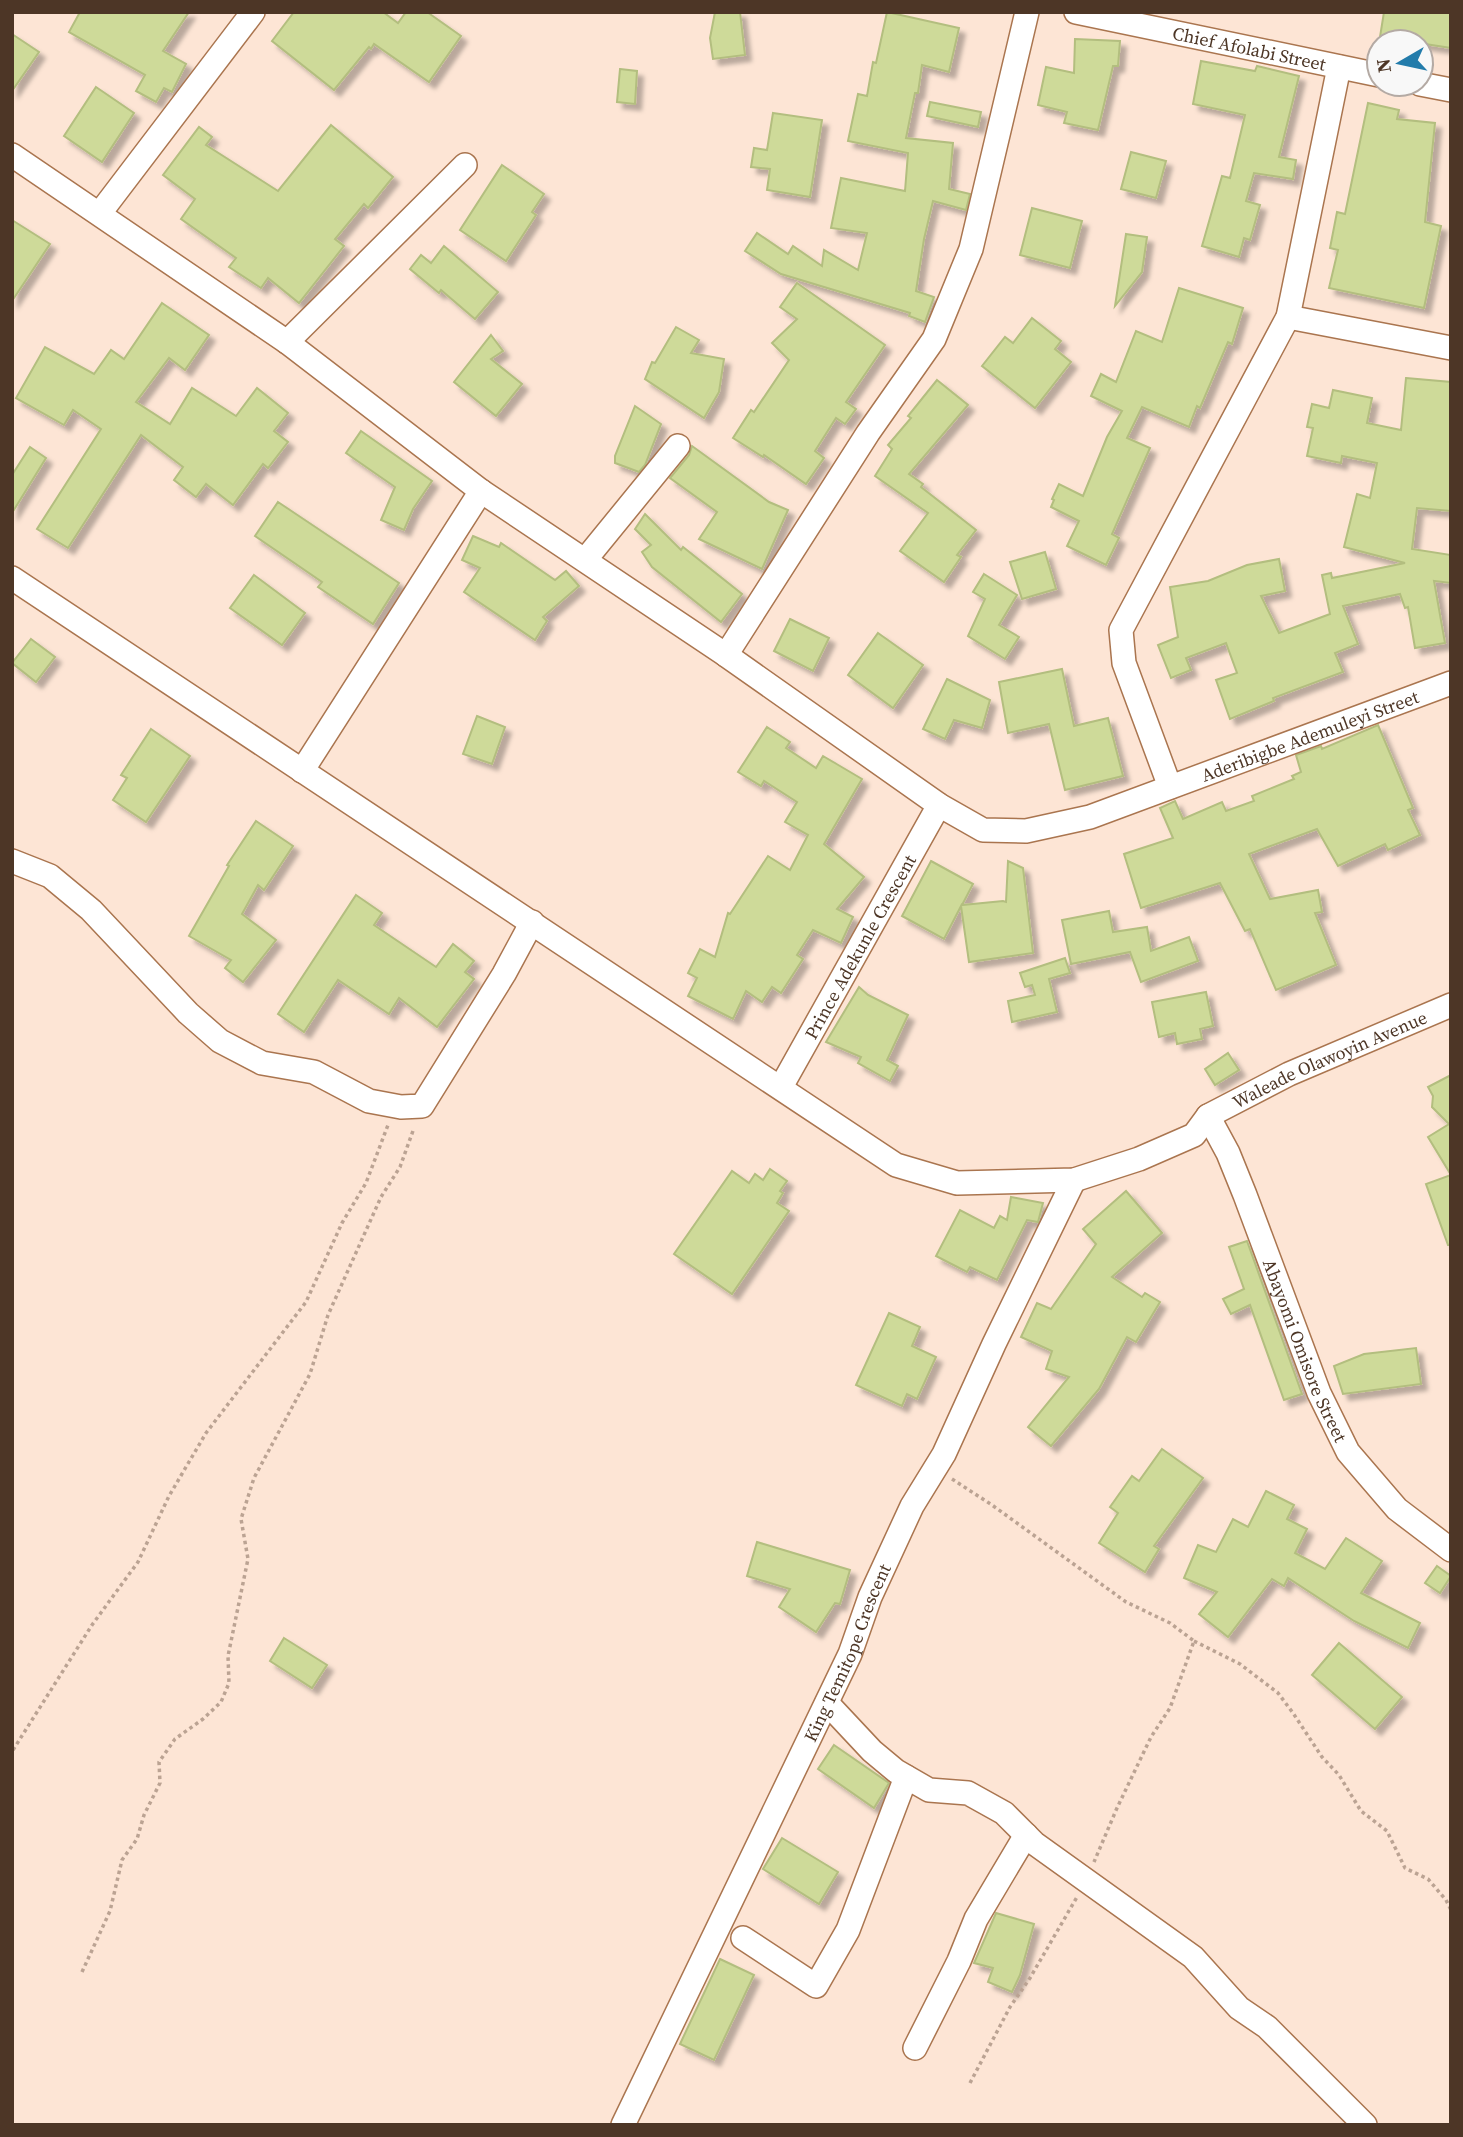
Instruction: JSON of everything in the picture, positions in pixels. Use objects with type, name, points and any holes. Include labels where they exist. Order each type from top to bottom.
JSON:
[{"type":"street","points":[[100,213],[253,12]]},
{"type":"street","points":[[726,655],[868,433],[934,339],[971,248],[1027,12]]},
{"type":"street","name":"Chief Afolabi Street","points":[[1076,12],[1365,72]]},
{"type":"street","points":[[1170,787],[1124,663],[1121,630],[1288,317],[1339,67]]},
{"type":"street","name":"Aderibigbe Ademuleyi Street","points":[[12,155],[287,342],[481,491],[726,655],[939,805],[984,830],[1026,831],[1090,817],[1451,683]]},
{"type":"street","points":[[287,342],[465,166]]},
{"type":"street","points":[[1288,317],[1451,348]]},
{"type":"street","points":[[585,560],[678,446]]},
{"type":"street","points":[[302,771],[481,491]]},
{"type":"street","name":"Waleade Olawoyin Avenue","points":[[12,578],[896,1165],[957,1183],[1074,1180],[1139,1159],[1194,1135],[1209,1116],[1289,1074],[1451,1005]]},
{"type":"street","name":"Prince Adekunle Crescent","points":[[781,1087],[939,805]]},
{"type":"street","points":[[12,861],[50,876],[91,910],[188,1013],[220,1041],[262,1063],[314,1072],[369,1101],[411,1107],[504,974],[532,922]]},
{"type":"street","name":"Abayomi Omisore Street","points":[[1209,1116],[1245,1195],[1319,1393],[1348,1452],[1397,1509],[1451,1550]]},
{"type":"street","name":"King Temitope Crescent","points":[[623,2125],[850,1654],[870,1597],[912,1506],[936,1468],[1074,1180]]},
{"type":"street","points":[[827,1703],[872,1751],[906,1777],[929,1790],[968,1793],[1004,1813],[1026,1835],[1085,1881],[1193,1957],[1240,2008],[1267,2026],[1365,2125]]},
{"type":"street","points":[[743,1938],[816,1986],[848,1930],[906,1777]]},
{"type":"street","points":[[915,2048],[959,1961],[976,1919],[1026,1835]]},
{"type":"path","points":[[13,1751],[92,1625],[138,1562],[169,1496],[206,1433],[306,1302],[342,1223],[366,1183],[385,1130],[411,1107]]},
{"type":"path","points":[[82,1972],[110,1911],[122,1860],[137,1839],[144,1815],[160,1783],[159,1762],[175,1739],[203,1719],[220,1702],[229,1684],[228,1656],[248,1559],[241,1519],[254,1478],[310,1374],[328,1314],[381,1197],[401,1167],[411,1107]]},
{"type":"path","points":[[936,1468],[1126,1602],[1170,1623],[1194,1642],[1240,1664],[1278,1693],[1322,1757],[1339,1775],[1361,1811],[1387,1831],[1405,1868],[1428,1879],[1451,1910]]},
{"type":"path","points":[[970,2083],[1010,2007],[1030,1978],[1085,1881],[1140,1760],[1170,1709],[1194,1642]]},
{"type":"building","points":[[80,12],[189,12],[163,51],[186,64],[172,92],[164,88],[156,102],[136,91],[145,75],[69,32]]},
{"type":"building","points":[[294,12],[383,12],[398,23],[406,12],[427,12],[461,36],[429,82],[374,44],[334,90],[272,41]]},
{"type":"building","points":[[715,12],[740,12],[745,55],[713,59],[710,38]]},
{"type":"building","points":[[887,12],[959,28],[949,72],[922,65],[906,138],[953,143],[949,189],[970,194],[966,210],[933,201],[916,291],[934,297],[925,322],[909,316],[910,313],[781,274],[745,251],[757,233],[788,254],[793,246],[822,266],[824,250],[858,270],[867,233],[831,228],[841,178],[905,191],[908,153],[848,141],[858,94],[867,96]]},
{"type":"building","points":[[1384,12],[1451,12],[1451,48],[1435,46],[1435,28],[1381,28]]},
{"type":"building","points":[[12,34],[39,52],[12,91]]},
{"type":"building","points":[[1075,39],[1120,41],[1118,66],[1113,66],[1098,130],[1064,123],[1067,112],[1038,105],[1046,67],[1074,73]]},
{"type":"building","points":[[1201,61],[1255,71],[1257,66],[1299,76],[1279,157],[1296,160],[1293,179],[1254,173],[1246,201],[1260,205],[1250,240],[1244,238],[1239,257],[1202,246],[1222,176],[1230,178],[1245,115],[1193,104]]},
{"type":"building","points":[[620,69],[637,71],[635,104],[617,102]]},
{"type":"building","points":[[96,87],[134,113],[102,162],[64,136]]},
{"type":"building","points":[[930,102],[981,112],[978,127],[927,116]]},
{"type":"building","points":[[1368,103],[1399,110],[1397,119],[1435,123],[1425,222],[1441,226],[1424,308],[1329,288],[1338,250],[1330,248],[1337,212],[1345,214]]},
{"type":"building","points":[[773,113],[822,120],[810,197],[767,190],[770,169],[751,167],[754,148],[767,150]]},
{"type":"building","points":[[331,125],[393,177],[368,208],[364,204],[335,239],[344,246],[299,303],[268,278],[261,288],[229,267],[236,258],[181,219],[195,199],[163,175],[199,127],[212,137],[206,145],[278,191]]},
{"type":"building","points":[[1131,152],[1166,161],[1156,198],[1121,189]]},
{"type":"building","points":[[502,165],[544,194],[532,212],[536,215],[506,261],[460,230]]},
{"type":"building","points":[[1032,208],[1082,221],[1070,268],[1020,255]]},
{"type":"building","points":[[12,220],[50,244],[12,301]]},
{"type":"building","points":[[1126,234],[1147,237],[1142,272],[1115,306]]},
{"type":"building","points":[[444,246],[498,292],[475,319],[441,290],[439,293],[410,269],[421,255],[431,263]]},
{"type":"building","points":[[797,283],[885,345],[846,402],[856,409],[845,424],[836,418],[815,451],[824,458],[806,484],[764,455],[763,457],[733,438],[789,360],[772,343],[797,319],[780,307]]},
{"type":"building","points":[[1179,288],[1243,308],[1232,344],[1228,342],[1189,427],[1142,407],[1127,438],[1150,448],[1112,534],[1119,538],[1106,565],[1067,546],[1079,521],[1051,507],[1054,500],[1052,499],[1059,484],[1083,496],[1107,437],[1122,411],[1091,396],[1101,374],[1116,382],[1136,331],[1162,342]]},
{"type":"building","points":[[162,303],[209,335],[185,370],[169,358],[136,402],[170,424],[192,388],[236,416],[257,388],[288,413],[274,431],[288,442],[268,468],[263,464],[233,505],[206,484],[196,497],[174,480],[183,467],[141,435],[68,548],[37,529],[101,429],[73,410],[64,425],[16,398],[45,347],[94,374],[111,350],[124,359]]},
{"type":"building","points":[[1032,318],[1061,341],[1055,349],[1071,362],[1035,408],[982,366],[1005,337],[1013,343]]},
{"type":"building","points":[[676,327],[699,340],[691,353],[724,359],[719,392],[704,418],[645,379],[652,362],[655,363]]},
{"type":"building","points":[[491,335],[503,351],[491,359],[522,384],[496,416],[454,382]]},
{"type":"building","points":[[1406,378],[1451,382],[1451,511],[1417,508],[1412,549],[1451,555],[1451,583],[1434,581],[1445,643],[1415,648],[1408,607],[1405,608],[1400,594],[1343,606],[1358,644],[1335,653],[1343,672],[1273,698],[1274,701],[1230,719],[1216,680],[1237,673],[1226,643],[1186,658],[1191,670],[1171,678],[1158,645],[1178,637],[1170,587],[1208,581],[1247,565],[1279,559],[1285,591],[1261,596],[1279,633],[1330,614],[1322,575],[1331,573],[1332,578],[1405,563],[1344,547],[1357,494],[1370,498],[1377,463],[1342,456],[1341,463],[1307,456],[1313,428],[1307,427],[1312,404],[1329,408],[1333,390],[1372,398],[1367,423],[1401,430]]},
{"type":"building","points":[[937,380],[968,405],[909,474],[923,484],[921,487],[976,530],[957,555],[961,557],[944,582],[900,551],[928,513],[875,476],[892,449],[888,445],[911,418],[908,416]]},
{"type":"building","points":[[635,406],[661,424],[645,465],[639,472],[615,463],[615,456]]},
{"type":"building","points":[[361,431],[432,481],[413,509],[404,530],[381,520],[395,487],[346,453]]},
{"type":"building","points":[[692,446],[769,502],[788,510],[762,569],[699,539],[717,512],[670,478],[689,455]]},
{"type":"building","points":[[30,447],[46,458],[12,513],[12,475]]},
{"type":"building","points":[[278,502],[399,583],[373,624],[318,587],[322,582],[255,536]]},
{"type":"building","points":[[645,514],[681,550],[683,547],[742,594],[721,622],[652,567],[642,552],[651,545],[635,529]]},
{"type":"building","points":[[473,536],[499,547],[501,543],[555,580],[566,571],[579,586],[543,617],[547,621],[535,640],[464,592],[480,568],[462,560]]},
{"type":"building","points":[[1045,552],[1056,589],[1022,599],[1010,562]]},
{"type":"building","points":[[984,574],[1017,595],[999,625],[1019,637],[1005,659],[968,636],[985,599],[973,592]]},
{"type":"building","points":[[254,575],[305,613],[282,645],[230,608]]},
{"type":"building","points":[[790,619],[829,638],[813,671],[774,651]]},
{"type":"building","points":[[878,633],[923,665],[893,708],[848,675]]},
{"type":"building","points":[[31,639],[55,657],[36,682],[12,663]]},
{"type":"building","points":[[1062,669],[1074,726],[1108,718],[1123,776],[1065,790],[1049,724],[1008,733],[999,682]]},
{"type":"building","points":[[947,679],[990,700],[982,728],[954,720],[945,739],[923,729]]},
{"type":"building","points":[[477,716],[505,727],[492,764],[463,754]]},
{"type":"building","points":[[1378,725],[1413,808],[1408,810],[1420,835],[1388,850],[1385,844],[1338,866],[1317,829],[1249,854],[1270,899],[1318,890],[1322,912],[1315,913],[1336,965],[1276,990],[1250,929],[1245,931],[1220,883],[1141,908],[1124,854],[1173,838],[1160,808],[1175,801],[1183,819],[1222,802],[1226,811],[1254,801],[1252,796],[1294,779],[1292,776],[1301,772],[1296,755],[1321,746],[1322,749]]},
{"type":"building","points":[[767,727],[790,742],[786,748],[816,768],[823,756],[862,779],[824,844],[864,877],[837,909],[853,917],[841,943],[813,930],[797,955],[803,959],[781,993],[772,987],[762,1002],[746,991],[733,1019],[688,996],[697,978],[688,973],[700,949],[715,957],[728,913],[730,914],[768,856],[790,870],[808,835],[785,822],[797,802],[764,781],[761,786],[738,772]]},
{"type":"building","points":[[151,729],[190,756],[146,822],[113,800],[127,778],[121,775]]},
{"type":"building","points":[[256,821],[293,846],[264,890],[258,885],[242,914],[276,940],[243,982],[225,968],[231,960],[189,936],[229,866],[227,865]]},
{"type":"building","points":[[931,861],[973,884],[962,905],[1006,902],[1008,861],[1023,868],[1033,953],[969,962],[961,906],[944,939],[902,916]]},
{"type":"building","points":[[356,895],[382,913],[374,925],[436,967],[453,944],[474,961],[465,972],[474,979],[437,1027],[399,998],[389,1014],[338,980],[304,1032],[278,1014]]},
{"type":"building","points":[[1109,911],[1113,932],[1147,927],[1151,951],[1189,937],[1198,961],[1141,982],[1130,952],[1071,964],[1062,920]]},
{"type":"building","points":[[1065,958],[1070,973],[1049,979],[1057,1012],[1012,1022],[1008,1001],[1035,995],[1032,985],[1025,987],[1020,973]]},
{"type":"building","points":[[859,987],[868,995],[908,1015],[887,1060],[898,1066],[890,1081],[858,1063],[861,1057],[826,1042]]},
{"type":"building","points":[[1206,992],[1213,1026],[1200,1029],[1202,1039],[1177,1044],[1175,1033],[1159,1037],[1152,1002]]},
{"type":"building","points":[[1228,1053],[1239,1070],[1215,1085],[1205,1069]]},
{"type":"building","points":[[1451,1075],[1451,1175],[1428,1137],[1449,1124],[1432,1107],[1433,1096],[1428,1087]]},
{"type":"building","points":[[770,1169],[787,1181],[780,1191],[783,1193],[777,1203],[789,1211],[732,1294],[674,1254],[732,1171],[749,1183],[755,1174],[763,1180]]},
{"type":"building","points":[[1451,1175],[1451,1245],[1448,1245],[1426,1184]]},
{"type":"building","points":[[1126,1191],[1162,1233],[1112,1277],[1142,1297],[1145,1293],[1160,1302],[1136,1342],[1127,1337],[1099,1389],[1051,1446],[1028,1427],[1069,1377],[1046,1369],[1052,1351],[1021,1337],[1037,1303],[1051,1309],[1096,1244],[1083,1229]]},
{"type":"building","points":[[1011,1197],[1043,1203],[1038,1222],[1027,1220],[997,1280],[970,1267],[967,1272],[936,1256],[960,1210],[994,1228],[1000,1216],[1007,1220]]},
{"type":"building","points":[[1247,1241],[1302,1394],[1284,1400],[1250,1305],[1231,1314],[1223,1299],[1244,1289],[1229,1247]]},
{"type":"building","points":[[889,1313],[920,1327],[912,1346],[936,1357],[917,1399],[907,1394],[902,1406],[856,1385]]},
{"type":"building","points":[[1416,1348],[1421,1384],[1343,1394],[1334,1366],[1364,1354]]},
{"type":"building","points":[[1162,1449],[1203,1478],[1154,1546],[1159,1549],[1145,1572],[1099,1543],[1118,1513],[1110,1507],[1132,1476],[1139,1481]]},
{"type":"building","points":[[1266,1491],[1294,1505],[1287,1519],[1307,1529],[1295,1553],[1325,1569],[1346,1538],[1382,1561],[1361,1593],[1420,1623],[1408,1648],[1354,1621],[1288,1578],[1284,1586],[1272,1579],[1228,1637],[1199,1614],[1217,1592],[1184,1578],[1198,1545],[1216,1552],[1233,1519],[1248,1527]]},
{"type":"building","points":[[757,1542],[850,1570],[840,1604],[835,1603],[816,1632],[779,1607],[790,1589],[747,1576]]},
{"type":"building","points":[[1437,1566],[1451,1576],[1440,1593],[1425,1583]]},
{"type":"building","points":[[284,1638],[327,1665],[312,1688],[270,1661]]},
{"type":"building","points":[[1339,1643],[1402,1697],[1375,1729],[1312,1675]]},
{"type":"building","points":[[834,1745],[889,1783],[874,1808],[818,1769]]},
{"type":"building","points":[[782,1838],[838,1872],[819,1904],[763,1869]]},
{"type":"building","points":[[996,1913],[1034,1924],[1020,1975],[1012,1992],[988,1982],[993,1968],[974,1963]]},
{"type":"building","points":[[720,1959],[754,1975],[714,2060],[680,2044]]}]
